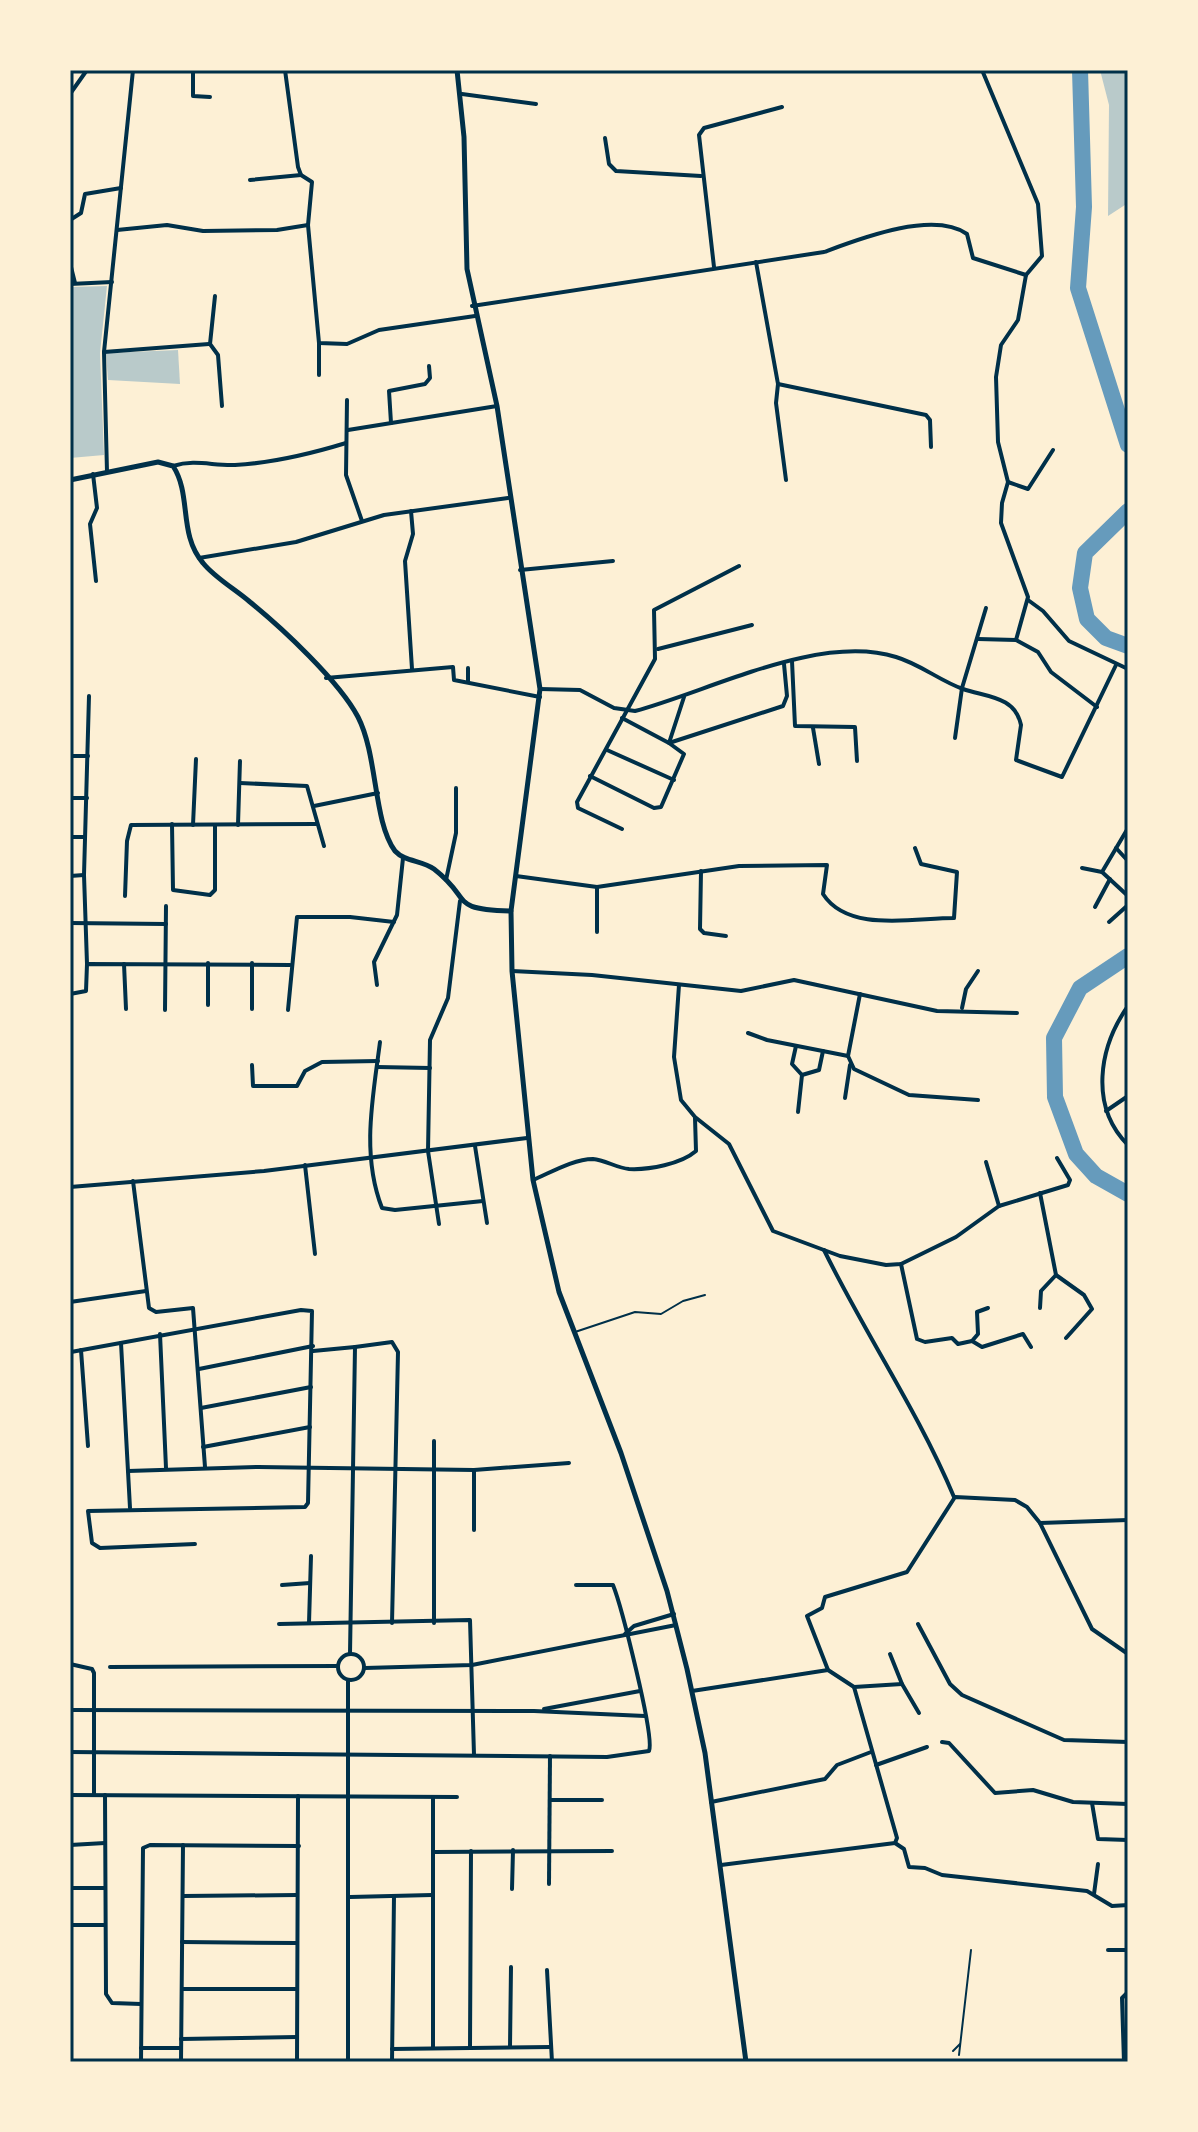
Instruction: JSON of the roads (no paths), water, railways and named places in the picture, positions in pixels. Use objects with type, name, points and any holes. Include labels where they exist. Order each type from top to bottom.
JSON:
[{"type":"main road","points":[[457,70],[462,94],[467,269],[472,306],[497,406],[508,498],[540,689],[511,911],[512,971],[533,1180],[552,1268],[621,1453],[674,1614],[692,1691],[711,1802],[746,2062]]},
{"type":"main road","points":[[70,480],[158,462],[173,466],[180,482],[189,540],[199,558],[279,625],[357,715],[370,746],[391,845],[403,858],[432,868],[460,901],[477,910],[511,911]]},
{"type":"street","points":[[70,94],[87,70]]},
{"type":"street","points":[[107,472],[104,352],[133,70]]},
{"type":"street","points":[[193,70],[193,96],[210,97]]},
{"type":"street","points":[[285,70],[289,120],[301,175]]},
{"type":"street","points":[[982,70],[1038,204],[1042,256],[1026,275],[1018,320],[1001,345],[996,364],[998,442],[1008,482],[1001,523],[1028,600],[1043,611],[1069,641],[1128,669]]},
{"type":"street","points":[[462,94],[536,104]]},
{"type":"street","points":[[714,267],[701,176],[698,139],[701,131],[782,107]]},
{"type":"street","points":[[605,138],[609,164],[616,171],[701,176]]},
{"type":"street","points":[[250,180],[301,175],[312,182],[308,225],[319,375]]},
{"type":"street","points":[[70,220],[79,217],[85,194],[121,188]]},
{"type":"street","points":[[117,230],[167,225],[203,231],[277,230],[308,225]]},
{"type":"street","points":[[472,306],[824,252],[873,234],[940,226],[965,232],[973,258],[1026,275]]},
{"type":"street","points":[[756,262],[778,384],[776,403],[786,480]]},
{"type":"street","points":[[70,263],[72,283],[112,282]]},
{"type":"street","points":[[215,296],[210,344],[218,355],[222,406]]},
{"type":"street","points":[[1128,304],[1128,316]]},
{"type":"street","points":[[319,343],[347,344],[379,330],[475,316]]},
{"type":"street","points":[[104,352],[210,344]]},
{"type":"street","points":[[391,423],[389,391],[425,384],[430,378],[429,366]]},
{"type":"street","points":[[778,384],[926,415],[930,420],[931,447]]},
{"type":"street","points":[[347,400],[346,475],[362,521]]},
{"type":"street","points":[[348,430],[497,406]]},
{"type":"street","points":[[173,466],[202,461],[233,465],[314,452],[346,443]]},
{"type":"street","points":[[1008,482],[1028,489],[1053,450]]},
{"type":"street","points":[[93,474],[97,508],[90,524],[96,581]]},
{"type":"street","points":[[199,558],[296,542],[362,521],[411,511],[508,498]]},
{"type":"street","points":[[411,511],[413,534],[405,561],[412,669]]},
{"type":"street","points":[[520,570],[613,561]]},
{"type":"street","points":[[622,829],[577,806],[590,776],[645,681],[658,649],[656,607],[739,566]]},
{"type":"street","points":[[1016,640],[1028,600]]},
{"type":"street","points":[[955,738],[962,688],[986,608]]},
{"type":"street","points":[[658,649],[752,625]]},
{"type":"street","points":[[978,639],[1016,640],[1038,652],[1051,672],[1097,707]]},
{"type":"street","points":[[540,689],[580,690],[626,711],[792,661],[853,651],[888,655],[962,688],[999,698],[1011,707],[1022,730],[1016,760],[1062,777],[1116,665]]},
{"type":"street","points":[[792,661],[794,723],[797,728],[855,727],[857,761]]},
{"type":"street","points":[[669,743],[783,706],[787,696],[784,664]]},
{"type":"street","points":[[326,678],[453,667],[454,680],[540,697]]},
{"type":"street","points":[[468,668],[468,683]]},
{"type":"street","points":[[669,743],[685,695]]},
{"type":"street","points":[[70,994],[86,991],[84,875],[89,696]]},
{"type":"street","points":[[590,776],[658,808],[674,780],[684,754],[622,718]]},
{"type":"street","points":[[813,728],[819,764]]},
{"type":"street","points":[[606,749],[674,780]]},
{"type":"street","points":[[70,756],[88,756]]},
{"type":"street","points":[[193,825],[196,759]]},
{"type":"street","points":[[238,825],[240,761]]},
{"type":"street","points":[[240,783],[307,786],[324,846]]},
{"type":"street","points":[[446,881],[456,833],[456,788]]},
{"type":"street","points":[[314,806],[379,793]]},
{"type":"street","points":[[70,798],[87,798]]},
{"type":"street","points":[[172,824],[173,890],[195,895],[210,895],[215,890],[215,825]]},
{"type":"street","points":[[125,896],[131,825],[316,824]]},
{"type":"street","points":[[1102,872],[1128,828]]},
{"type":"street","points":[[70,837],[85,837]]},
{"type":"street","points":[[514,875],[597,887],[766,863],[827,865],[823,894],[846,915],[867,919],[954,918],[957,872],[921,864],[915,848]]},
{"type":"street","points":[[1116,848],[1128,861]]},
{"type":"street","points":[[377,985],[374,962],[394,922],[403,858]]},
{"type":"street","points":[[1082,868],[1102,872],[1128,896]]},
{"type":"street","points":[[701,871],[700,929],[704,933],[726,936]]},
{"type":"street","points":[[70,876],[84,875]]},
{"type":"street","points":[[1095,907],[1110,879]]},
{"type":"street","points":[[597,887],[597,932]]},
{"type":"street","points":[[439,1224],[428,1151],[430,1068],[435,1027],[448,998],[460,901]]},
{"type":"street","points":[[1109,922],[1128,905]]},
{"type":"street","points":[[165,1010],[166,906]]},
{"type":"street","points":[[288,1010],[297,917],[350,917],[394,922]]},
{"type":"street","points":[[70,923],[166,924]]},
{"type":"street","points":[[208,963],[208,1005]]},
{"type":"street","points":[[252,963],[252,1009]]},
{"type":"street","points":[[87,964],[290,965]]},
{"type":"street","points":[[124,964],[126,1009]]},
{"type":"street","points":[[512,971],[592,975],[749,991],[794,980],[937,1011],[962,1009],[1017,1013]]},
{"type":"street","points":[[962,1009],[966,989],[978,971]]},
{"type":"street","points":[[679,985],[674,1071],[681,1100],[695,1117],[729,1144],[769,1228],[871,1263],[901,1264],[948,1241],[999,1206],[1070,1182],[1057,1158]]},
{"type":"street","points":[[845,1098],[850,1065],[848,1056],[860,994]]},
{"type":"street","points":[[1128,1006],[1104,1049],[1106,1111],[1113,1128],[1128,1144]]},
{"type":"street","points":[[748,1033],[848,1056]]},
{"type":"street","points":[[380,1042],[370,1099],[371,1157],[382,1208],[483,1201]]},
{"type":"street","points":[[796,1046],[792,1064],[802,1075],[798,1112]]},
{"type":"street","points":[[802,1075],[822,1067],[823,1051]]},
{"type":"street","points":[[252,1065],[253,1086],[261,1089],[297,1086],[305,1071],[322,1062],[378,1061]]},
{"type":"street","points":[[850,1065],[909,1095],[978,1100]]},
{"type":"street","points":[[377,1067],[430,1068]]},
{"type":"street","points":[[1106,1111],[1128,1096]]},
{"type":"street","points":[[533,1180],[585,1160],[596,1159],[628,1169],[649,1168],[687,1157],[696,1151],[695,1117]]},
{"type":"street","points":[[70,1187],[305,1165],[527,1138]]},
{"type":"street","points":[[475,1146],[487,1223]]},
{"type":"street","points":[[986,1162],[999,1206]]},
{"type":"street","points":[[305,1165],[315,1254]]},
{"type":"street","points":[[133,1181],[151,1311],[192,1307],[197,1328],[205,1467]]},
{"type":"street","points":[[1040,1193],[1056,1275],[1084,1295],[1092,1309],[1066,1338]]},
{"type":"street","points":[[823,1248],[887,1372],[926,1432],[955,1497]]},
{"type":"street","points":[[901,1264],[917,1339],[925,1342],[952,1338],[958,1344],[972,1341],[978,1334],[977,1312],[988,1308]]},
{"type":"street","points":[[1040,1308],[1041,1291],[1056,1275]]},
{"type":"street","points":[[70,1302],[146,1291]]},
{"type":"street","points":[[71,1352],[309,1309],[313,1313],[310,1468],[308,1503],[305,1507],[88,1511],[92,1543],[100,1548],[195,1544]]},
{"type":"street","points":[[160,1334],[166,1468]]},
{"type":"street","points":[[972,1341],[982,1347],[1023,1334],[1031,1347]]},
{"type":"street","points":[[199,1369],[313,1349],[355,1347],[382,1341],[396,1346],[392,1623]]},
{"type":"street","points":[[121,1343],[130,1508]]},
{"type":"street","points":[[350,1654],[355,1347]]},
{"type":"street","points":[[81,1350],[88,1446]]},
{"type":"street","points":[[201,1408],[311,1387]]},
{"type":"street","points":[[203,1447],[310,1427]]},
{"type":"street","points":[[434,1441],[434,1623]]},
{"type":"street","points":[[128,1471],[205,1467],[435,1471],[569,1463]]},
{"type":"street","points":[[474,1470],[474,1530]]},
{"type":"street","points":[[955,1497],[1015,1500],[1027,1507],[1040,1523],[1092,1629],[1128,1654]]},
{"type":"street","points":[[902,1684],[854,1687],[828,1670],[808,1614],[822,1608],[825,1597],[902,1576],[955,1497]]},
{"type":"street","points":[[1040,1523],[1128,1520]]},
{"type":"street","points":[[309,1623],[311,1556]]},
{"type":"street","points":[[282,1585],[310,1583]]},
{"type":"street","points":[[70,1752],[616,1756],[649,1751],[651,1745],[640,1691],[613,1585],[576,1585]]},
{"type":"street","points":[[625,1634],[634,1626],[674,1614]]},
{"type":"street","points":[[279,1624],[470,1620],[474,1755]]},
{"type":"street","points":[[918,1624],[950,1684],[962,1695],[1064,1740],[1128,1742]]},
{"type":"street","points":[[365,1668],[472,1665],[625,1634],[645,1634],[676,1625]]},
{"type":"street","points":[[338,1666],[344,1656],[350,1654],[359,1656],[365,1668]]},
{"type":"street","points":[[890,1654],[902,1684],[919,1713]]},
{"type":"street","points":[[70,1664],[92,1669],[94,1795]]},
{"type":"street","points":[[110,1667],[338,1666]]},
{"type":"street","points":[[338,1666],[348,1680],[350,1713],[348,2062]]},
{"type":"street","points":[[348,1680],[359,1678],[365,1668]]},
{"type":"street","points":[[692,1691],[828,1670]]},
{"type":"street","points":[[854,1687],[895,1843]]},
{"type":"street","points":[[534,1711],[640,1691]]},
{"type":"street","points":[[70,1710],[534,1711],[645,1716]]},
{"type":"street","points":[[942,1742],[949,1743],[995,1793],[1033,1790],[1073,1802],[1128,1804]]},
{"type":"street","points":[[876,1766],[927,1747]]},
{"type":"street","points":[[711,1802],[825,1779],[837,1765],[871,1752]]},
{"type":"street","points":[[549,1884],[550,1756]]},
{"type":"street","points":[[70,1795],[457,1797]]},
{"type":"street","points":[[105,1795],[108,2000],[141,2004]]},
{"type":"street","points":[[297,2062],[298,1796]]},
{"type":"street","points":[[433,1797],[433,2048]]},
{"type":"street","points":[[550,1800],[602,1800]]},
{"type":"street","points":[[1092,1803],[1098,1839],[1128,1840]]},
{"type":"street","points":[[70,1845],[105,1843]]},
{"type":"street","points":[[721,1865],[895,1843],[904,1849],[909,1867],[927,1868],[942,1875],[1035,1884],[1094,1894],[1112,1906],[1128,1905]]},
{"type":"street","points":[[141,2062],[143,1848],[183,1845],[299,1846]]},
{"type":"street","points":[[181,2062],[183,1845]]},
{"type":"street","points":[[512,1889],[513,1850]]},
{"type":"street","points":[[470,2048],[471,1851]]},
{"type":"street","points":[[434,1852],[612,1851]]},
{"type":"street","points":[[1094,1894],[1098,1864]]},
{"type":"street","points":[[70,1888],[105,1888]]},
{"type":"street","points":[[183,1896],[297,1895]]},
{"type":"street","points":[[350,1897],[432,1895]]},
{"type":"street","points":[[392,2062],[394,1896]]},
{"type":"street","points":[[70,1925],[105,1925]]},
{"type":"street","points":[[182,1942],[297,1943]]},
{"type":"street","points":[[1108,1950],[1128,1950]]},
{"type":"street","points":[[510,2047],[511,1967]]},
{"type":"street","points":[[547,1970],[552,2062]]},
{"type":"street","points":[[182,1989],[296,1989]]},
{"type":"street","points":[[1124,2062],[1122,1998],[1128,1992]]},
{"type":"street","points":[[181,2039],[297,2037]]},
{"type":"street","points":[[392,2049],[551,2047]]},
{"type":"street","points":[[141,2048],[181,2048]]},
{"type":"lane","points":[[574,1332],[635,1312],[661,1314],[683,1301],[705,1295]]},
{"type":"lane","points":[[959,2055],[971,1950]]},
{"type":"lane","points":[[953,2051],[961,2043]]},
{"type":"waterway","points":[[1080,70],[1084,207],[1078,288],[1128,445]]},
{"type":"waterway","points":[[1128,511],[1085,553],[1080,588],[1087,619],[1106,638],[1128,646]]},
{"type":"waterway","points":[[1128,956],[1080,988],[1054,1038],[1055,1097],[1076,1154],[1096,1176],[1128,1194]]}]
